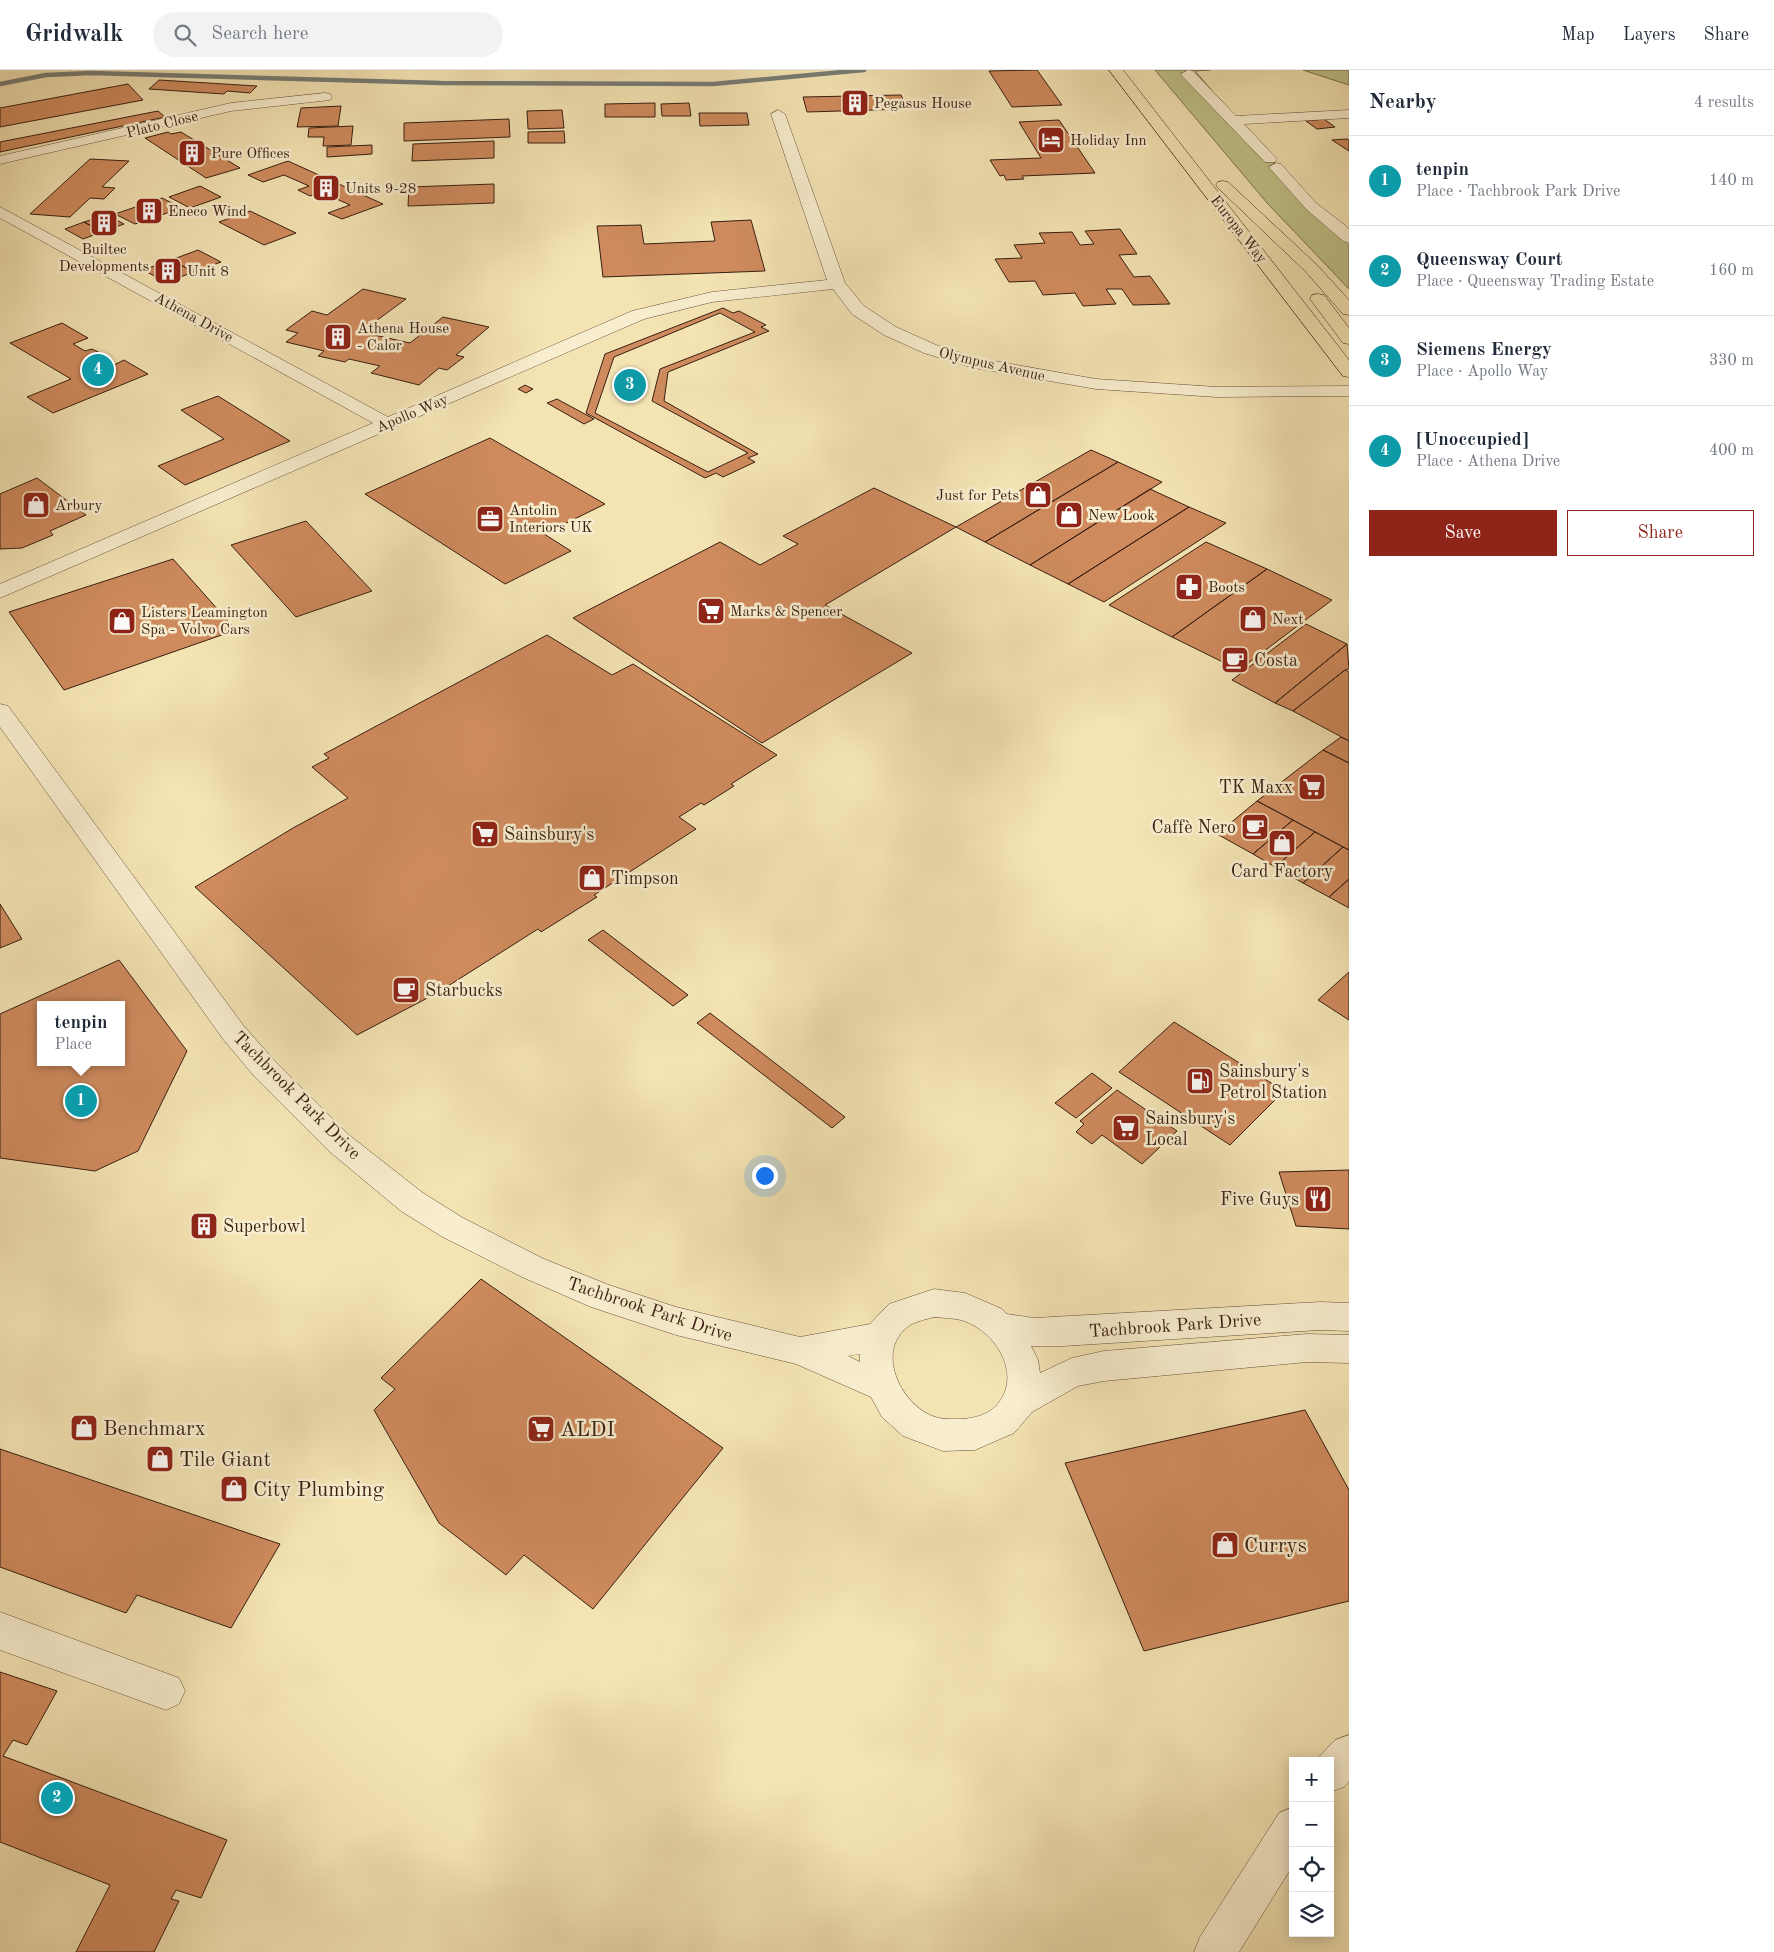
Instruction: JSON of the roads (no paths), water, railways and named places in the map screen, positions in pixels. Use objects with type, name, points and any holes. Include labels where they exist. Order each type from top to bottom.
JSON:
[{"type":"highway","name":"Europa Way","points":[[1116,70],[1349,372]]},
{"type":"highway","name":"Europa Way","points":[[1128,87],[1178,142],[1311,268],[1349,310]]},
{"type":"highway","points":[[1251,213],[1276,249],[1349,338]]},
{"type":"street","points":[[1188,74],[1235,120],[1311,206],[1346,231]]},
{"type":"street","name":"Plato Close","points":[[0,160],[231,107],[325,97]]},
{"type":"street","name":"Olympus Avenue","points":[[778,114],[837,284],[858,310],[890,331],[942,354],[1005,370],[1088,382],[1164,390],[1254,393],[1349,391]]},
{"type":"street","points":[[1235,120],[1280,116],[1332,116],[1349,114]]},
{"type":"street","points":[[1332,116],[1349,130]]},
{"type":"street","name":"Athena Drive","points":[[0,212],[388,424]]},
{"type":"street","name":"Apollo Way","points":[[0,592],[656,309],[713,296],[837,284]]},
{"type":"street","name":"Tachbrook Park Drive","points":[[0,711],[233,1032],[264,1068],[334,1138],[412,1202],[452,1227],[505,1255],[602,1297],[676,1321],[800,1351],[880,1386]]},
{"type":"street","name":"Tachbrook Park Drive","points":[[934,1303],[959,1304],[989,1316],[1002,1326],[1017,1346],[1025,1369],[1023,1392],[1019,1402],[1012,1412],[992,1427],[975,1434],[948,1435],[922,1427],[906,1419],[893,1407],[880,1386],[875,1362],[881,1336],[900,1315],[922,1305],[934,1303]]},
{"type":"street","name":"Tachbrook Park Drive","points":[[1002,1326],[1034,1332],[1063,1332],[1320,1316],[1349,1317]]},
{"type":"street","name":"Tachbrook Park Drive","points":[[800,1351],[881,1336]]},
{"type":"street","name":"Tachbrook Park Drive","points":[[1019,1402],[1072,1373],[1104,1366],[1298,1348],[1349,1349]]},
{"type":"street","points":[[0,1631],[166,1691]]},
{"type":"street","points":[[1334,1769],[1349,1754]]},
{"type":"street","points":[[1215,1952],[1289,1833]]},
{"type":"waterway","points":[[0,84],[46,75],[91,73],[441,83],[713,84],[864,70]]},
{"type":"place","name":"Pegasus House","points":[[855,103]]},
{"type":"place","name":"Holiday Inn","points":[[1051,140]]},
{"type":"place","name":"Pure Offices","points":[[192,153]]},
{"type":"place","name":"Units 9-28","points":[[326,188]]},
{"type":"place","name":"Eneco Wind","points":[[149,211]]},
{"type":"place","name":"Builtec Developments","points":[[104,223]]},
{"type":"place","name":"Unit 8","points":[[168,271]]},
{"type":"place","name":"Athena House - Calor","points":[[338,337]]},
{"type":"place","name":"[Unoccupied]","points":[[98,370]]},
{"type":"place","name":"Siemens Energy","points":[[630,385]]},
{"type":"place","name":"Just for Pets","points":[[1038,495]]},
{"type":"place","name":"Arbury","points":[[36,505]]},
{"type":"place","name":"New Look","points":[[1069,515]]},
{"type":"place","name":"Antolin Interiors UK","points":[[490,519]]},
{"type":"place","name":"Boots","points":[[1189,587]]},
{"type":"place","name":"Marks & Spencer","points":[[711,611]]},
{"type":"place","name":"Next","points":[[1253,619]]},
{"type":"place","name":"Listers Leamington Spa - Volvo Cars","points":[[122,621]]},
{"type":"place","name":"Costa","points":[[1235,660]]},
{"type":"place","name":"TK Maxx","points":[[1312,787]]},
{"type":"place","name":"Caffè Nero","points":[[1255,827]]},
{"type":"place","name":"Sainsbury's","points":[[485,834]]},
{"type":"place","name":"Card Factory","points":[[1282,843]]},
{"type":"place","name":"Timpson","points":[[592,878]]},
{"type":"place","name":"Starbucks","points":[[406,990]]},
{"type":"place","name":"Sainsbury's Petrol Station","points":[[1200,1081]]},
{"type":"place","name":"tenpin","points":[[81,1101]]},
{"type":"place","name":"Sainsbury's Local","points":[[1126,1128]]},
{"type":"place","name":"Five Guys","points":[[1318,1199]]},
{"type":"place","name":"Superbowl","points":[[204,1226]]},
{"type":"place","name":"Benchmarx","points":[[84,1428]]},
{"type":"place","name":"ALDI","points":[[541,1429]]},
{"type":"place","name":"Tile Giant","points":[[160,1459]]},
{"type":"place","name":"City Plumbing","points":[[234,1489]]},
{"type":"place","name":"Currys","points":[[1225,1545]]},
{"type":"place","name":"Queensway Court","points":[[57,1798]]}]
